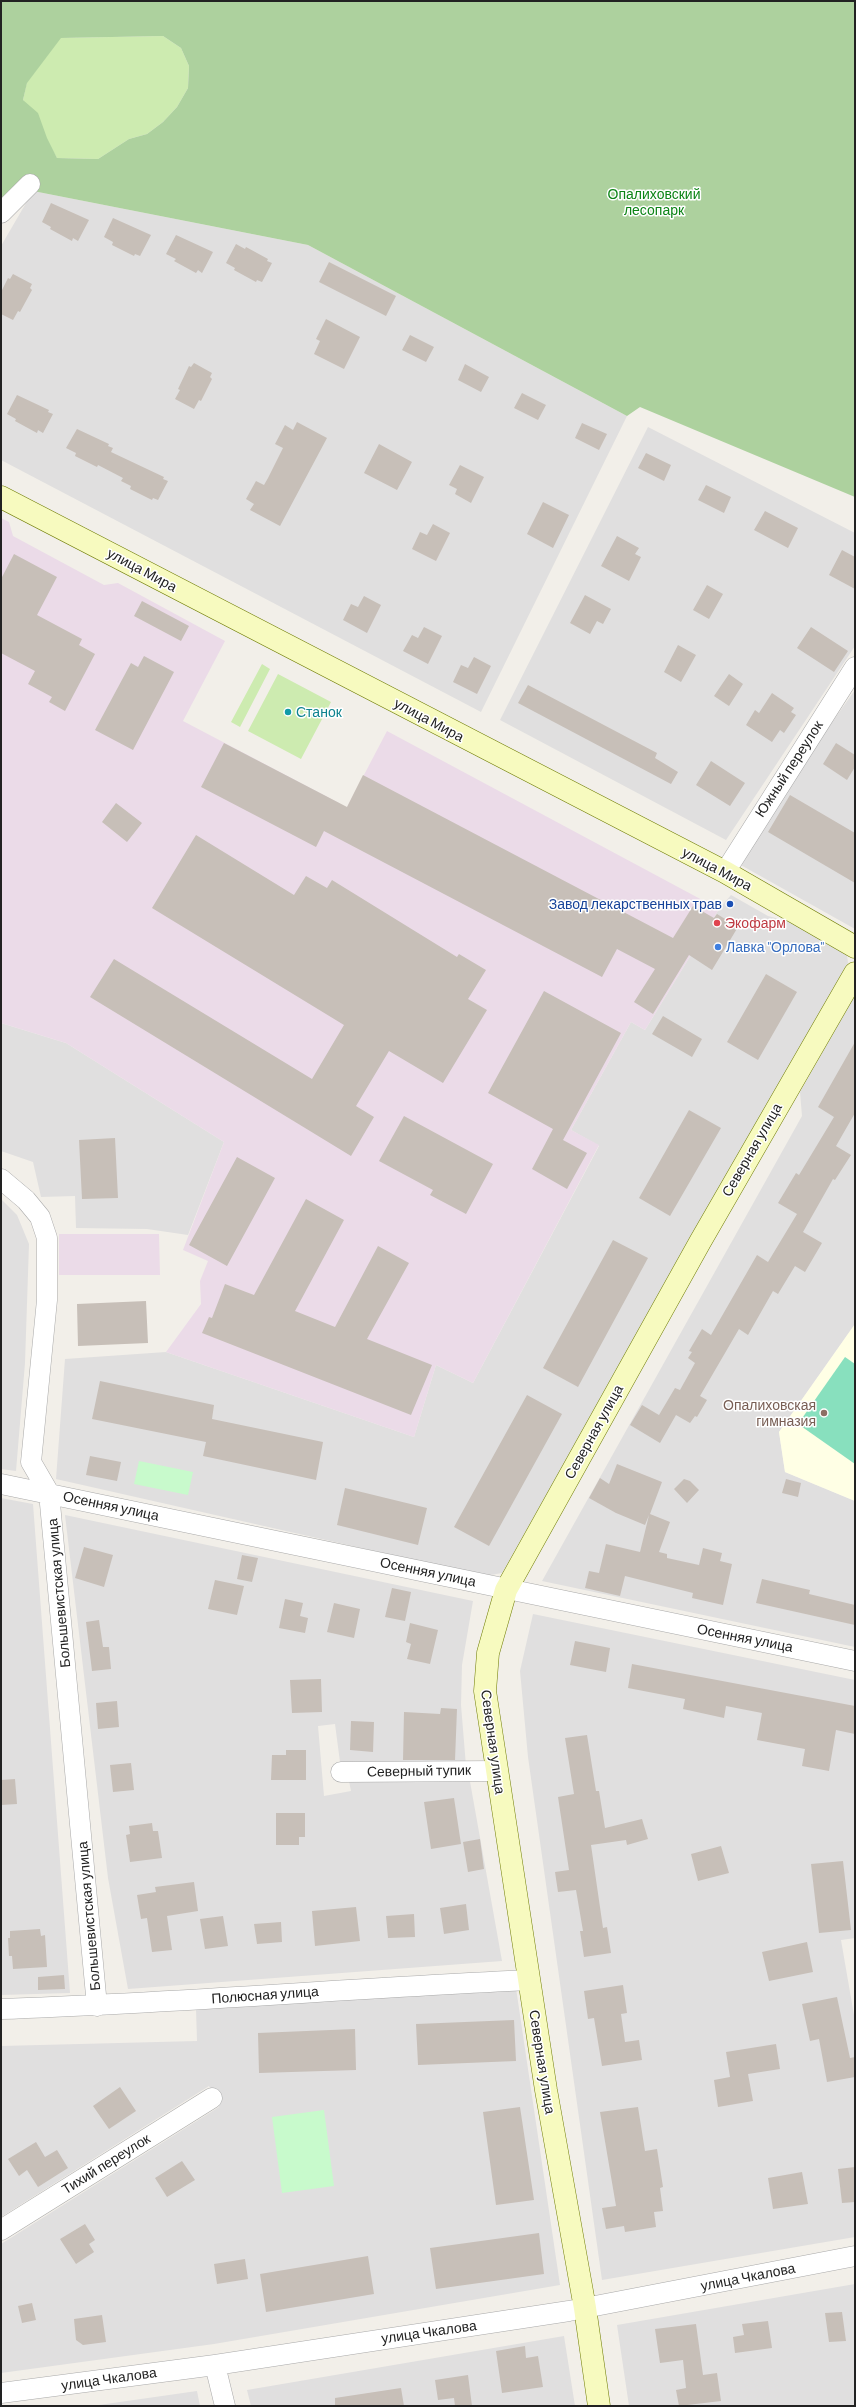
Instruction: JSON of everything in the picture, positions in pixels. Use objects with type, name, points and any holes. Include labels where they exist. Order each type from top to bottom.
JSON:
[{"type":"street","points":[[1,213],[30,184]]},
{"type":"street","name":"улица Мира","points":[[1,497],[725,872],[855,947]]},
{"type":"street","name":"Южный переулок","points":[[725,872],[855,668]]},
{"type":"street","name":"Северная улица","points":[[599,2406],[585,2308],[546,2090],[485,1691],[488,1653],[506,1590],[704,1235],[855,973]]},
{"type":"street","name":"Большевистская улица","points":[[1,1179],[26,1200],[40,1218],[47,1238],[47,1300],[31,1462],[49,1493],[97,2006]]},
{"type":"street","name":"Осенняя улица","points":[[1,1484],[506,1590],[855,1660]]},
{"type":"street","name":"Северный тупик","points":[[341,1772],[497,1770]]},
{"type":"street","name":"Полюсная улица","points":[[1,2010],[97,2006],[379,1987],[529,1980]]},
{"type":"street","name":"Тихий переулок","points":[[1,2230],[212,2098]]},
{"type":"street","name":"улица Чкалова","points":[[1,2393],[215,2365],[585,2308],[855,2256]]},
{"type":"street","points":[[215,2365],[225,2406]]},
{"type":"shaded area","points":[[33,191],[308,245],[627,416],[481,712],[1,460],[1,246]]},
{"type":"shaded area","points":[[648,427],[855,533],[855,646],[726,840],[500,720]]},
{"type":"shaded area","points":[[1,518],[9,522],[13,536],[104,585],[118,583],[225,641],[183,721],[339,803],[344,813],[387,731],[719,909],[645,1030],[631,1022],[571,1130],[599,1145],[473,1383],[436,1365],[414,1437],[166,1352],[201,1304],[200,1281],[208,1261],[183,1250],[224,1142],[66,1043],[1,1023]]},
{"type":"shaded area","points":[[855,690],[855,929],[739,864],[793,777]]},
{"type":"shaded area","points":[[731,895],[768,916],[791,922],[847,955],[848,963],[502,1573],[485,1576],[56,1479],[65,1359],[166,1352],[414,1437],[436,1365],[473,1383],[599,1146],[571,1130],[631,1022],[645,1030],[719,909]]},
{"type":"shaded area","points":[[855,995],[855,1324],[779,1432],[785,1472],[855,1501],[855,1647],[542,1581],[802,1116],[800,1092]]},
{"type":"shaded area","points":[[1,1023],[66,1043],[224,1142],[188,1235],[147,1229],[76,1228],[75,1196],[41,1197],[33,1162],[1,1151]]},
{"type":"shaded area","points":[[1,1199],[17,1215],[29,1244],[25,1363],[16,1471],[1,1469]]},
{"type":"shaded area","points":[[59,1234],[159,1234],[160,1275],[59,1275]]},
{"type":"shaded area","name":"Опалиховская гимназия","points":[[855,1324],[855,1501],[785,1472],[779,1432]]},
{"type":"shaded area","points":[[1,1498],[33,1504],[70,1993],[1,1995]]},
{"type":"shaded area","points":[[65,1515],[473,1601],[462,1665],[461,1705],[466,1766],[340,1762],[335,1724],[318,1726],[324,1796],[351,1791],[349,1781],[469,1776],[502,1961],[128,1989],[108,1878]]},
{"type":"shaded area","points":[[533,1614],[855,1680],[855,1938],[841,1940],[855,2021],[855,2237],[602,2280],[528,1757],[520,1671]]},
{"type":"shaded area","points":[[516,1988],[560,2285],[214,2344],[1,2373],[1,2244],[219,2107],[209,2086],[1,2217],[1,2046],[197,2041],[196,2009]]},
{"type":"shaded area","points":[[855,2284],[855,2406],[629,2406],[617,2325]]},
{"type":"shaded area","points":[[564,2336],[575,2406],[251,2406],[247,2390]]},
{"type":"shaded area","points":[[197,2391],[200,2406],[92,2406]]},
{"type":"green space","name":"Опалиховский лесопарк","points":[[1,1],[855,1],[855,497],[640,407],[627,416],[308,245],[33,191],[1,202]],"holes":[[[163,36],[181,48],[189,66],[188,88],[177,107],[163,122],[147,134],[129,139],[98,159],[57,158],[47,138],[38,113],[23,100],[27,83],[61,38]]]},
{"type":"green space","points":[[163,36],[181,48],[189,66],[188,88],[177,107],[163,122],[147,134],[129,139],[98,159],[57,158],[23,100],[27,82],[60,38]]},
{"type":"green space","points":[[262,664],[270,669],[240,727],[231,722]]},
{"type":"green space","points":[[278,674],[331,702],[301,759],[248,731]]},
{"type":"green space","points":[[845,1357],[855,1364],[855,1464],[798,1424]]},
{"type":"green space","points":[[139,1461],[193,1472],[188,1495],[134,1484]]},
{"type":"green space","points":[[324,2110],[334,2186],[282,2193],[272,2117]]},
{"type":"building","points":[[51,203],[89,220],[78,241],[73,238],[72,241],[50,229],[51,227],[42,222]]},
{"type":"building","points":[[113,218],[151,235],[140,256],[135,254],[134,256],[112,245],[113,242],[104,237]]},
{"type":"building","points":[[176,235],[213,252],[202,273],[198,270],[196,273],[174,261],[176,259],[166,254]]},
{"type":"building","points":[[236,244],[245,249],[246,247],[268,259],[267,261],[272,263],[262,282],[257,280],[256,282],[234,270],[235,268],[226,263]]},
{"type":"building","points":[[329,262],[396,296],[386,316],[319,282]]},
{"type":"building","points":[[13,274],[32,284],[30,288],[32,290],[20,312],[18,311],[13,320],[1,314],[1,292],[8,278],[10,279]]},
{"type":"building","points":[[326,319],[360,337],[344,369],[314,354],[320,341],[316,339]]},
{"type":"building","points":[[410,335],[434,347],[426,362],[402,350]]},
{"type":"building","points":[[194,363],[212,373],[210,377],[212,379],[201,401],[199,400],[194,409],[175,399],[189,366],[191,367]]},
{"type":"building","points":[[465,364],[489,377],[481,392],[458,380]]},
{"type":"building","points":[[522,393],[546,405],[538,420],[514,408]]},
{"type":"building","points":[[17,395],[49,410],[48,412],[53,414],[43,433],[38,430],[37,433],[15,421],[16,419],[7,414]]},
{"type":"building","points":[[297,422],[327,438],[280,526],[250,510],[254,504],[246,499],[256,481],[264,485],[268,478],[283,448],[275,444],[285,425],[293,430]]},
{"type":"building","points":[[582,423],[607,434],[599,450],[575,438]]},
{"type":"building","points":[[77,429],[109,444],[108,446],[113,448],[111,452],[164,477],[163,479],[168,481],[158,500],[153,498],[152,500],[130,489],[131,486],[121,481],[123,478],[98,465],[97,467],[75,456],[76,453],[66,448]]},
{"type":"building","points":[[379,444],[412,462],[397,490],[364,473]]},
{"type":"building","points":[[646,453],[671,465],[664,481],[638,468]]},
{"type":"building","points":[[460,465],[484,477],[471,503],[455,494],[457,489],[449,485]]},
{"type":"building","points":[[706,485],[731,497],[724,513],[698,500]]},
{"type":"building","points":[[543,502],[569,515],[553,548],[527,534]]},
{"type":"building","points":[[765,511],[798,528],[788,548],[754,530]]},
{"type":"building","points":[[433,524],[450,533],[436,561],[412,549],[420,532],[427,535]]},
{"type":"building","points":[[617,536],[639,548],[635,554],[641,557],[629,581],[601,566]]},
{"type":"building","points":[[842,550],[855,557],[855,589],[829,575]]},
{"type":"building","points":[[14,554],[57,577],[37,615],[82,639],[79,645],[95,654],[65,711],[49,702],[52,697],[28,684],[35,671],[1,653],[1,579]]},
{"type":"building","points":[[707,585],[723,594],[709,619],[693,610]]},
{"type":"building","points":[[585,595],[611,609],[603,624],[597,621],[590,634],[570,623]]},
{"type":"building","points":[[364,596],[381,605],[367,633],[343,620],[351,604],[358,607]]},
{"type":"building","points":[[142,601],[189,626],[181,641],[134,616]]},
{"type":"building","points":[[424,627],[442,636],[428,664],[403,651],[412,635],[418,638]]},
{"type":"building","points":[[811,627],[848,651],[834,672],[797,648]]},
{"type":"building","points":[[678,645],[696,655],[681,682],[664,672]]},
{"type":"building","points":[[144,656],[174,672],[133,750],[95,730],[131,663],[138,667]]},
{"type":"building","points":[[474,657],[491,666],[477,694],[453,682],[461,665],[468,668]]},
{"type":"building","points":[[729,674],[743,684],[729,706],[714,696]]},
{"type":"building","points":[[528,685],[657,753],[655,758],[678,772],[671,784],[518,703]]},
{"type":"building","points":[[772,693],[794,708],[791,712],[796,715],[784,733],[780,730],[772,742],[746,725],[755,710],[759,713]]},
{"type":"building","points":[[224,743],[347,807],[363,775],[673,938],[693,906],[714,918],[717,914],[738,927],[712,970],[689,955],[653,1014],[634,1002],[655,969],[617,949],[602,977],[324,831],[316,847],[201,787]]},
{"type":"building","points":[[836,743],[855,755],[855,767],[847,780],[823,764]]},
{"type":"building","points":[[711,761],[745,783],[730,806],[696,785]]},
{"type":"building","points":[[790,795],[855,833],[855,883],[768,832]]},
{"type":"building","points":[[116,803],[142,823],[127,842],[102,822]]},
{"type":"building","points":[[196,835],[294,895],[306,876],[327,888],[332,880],[457,957],[459,954],[486,970],[468,999],[487,1010],[443,1083],[389,1051],[356,1106],[374,1117],[351,1156],[90,997],[114,959],[312,1079],[344,1025],[152,908]]},
{"type":"building","points":[[766,974],[797,992],[758,1060],[727,1042]]},
{"type":"building","points":[[544,991],[621,1033],[563,1140],[587,1153],[567,1189],[532,1169],[553,1129],[488,1093]]},
{"type":"building","points":[[663,1016],[702,1039],[692,1057],[652,1034]]},
{"type":"building","points":[[855,1042],[855,1113],[836,1146],[851,1155],[835,1180],[833,1179],[803,1232],[822,1243],[805,1272],[795,1266],[778,1294],[773,1291],[748,1335],[739,1329],[700,1396],[707,1400],[697,1417],[695,1416],[690,1423],[676,1415],[660,1443],[630,1425],[642,1405],[659,1415],[675,1388],[680,1390],[695,1363],[688,1358],[692,1352],[689,1351],[702,1329],[711,1335],[757,1255],[768,1262],[797,1214],[778,1203],[796,1173],[799,1175],[834,1117],[818,1107]]},
{"type":"building","points":[[689,1110],[721,1128],[670,1216],[639,1198]]},
{"type":"building","points":[[404,1116],[493,1164],[466,1214],[430,1195],[433,1190],[379,1161]]},
{"type":"building","points":[[115,1138],[118,1198],[82,1199],[79,1140]]},
{"type":"building","points":[[237,1157],[275,1178],[227,1266],[189,1245]]},
{"type":"building","points":[[306,1199],[344,1220],[295,1311],[335,1327],[378,1246],[409,1263],[367,1339],[432,1365],[411,1415],[202,1333],[209,1317],[212,1318],[225,1284],[254,1295]]},
{"type":"building","points":[[613,1240],[648,1258],[578,1387],[543,1368]]},
{"type":"building","points":[[146,1301],[148,1343],[78,1346],[77,1304]]},
{"type":"building","points":[[100,1381],[214,1405],[212,1419],[323,1442],[316,1480],[203,1456],[206,1442],[92,1419]]},
{"type":"building","points":[[527,1395],[562,1414],[489,1546],[454,1527]]},
{"type":"building","points":[[90,1456],[121,1462],[117,1481],[86,1475]]},
{"type":"building","points":[[617,1464],[662,1482],[650,1514],[670,1522],[659,1552],[667,1554],[667,1558],[699,1565],[703,1548],[722,1553],[720,1561],[732,1564],[723,1605],[692,1598],[693,1593],[625,1576],[620,1596],[585,1588],[589,1571],[599,1573],[606,1544],[640,1552],[649,1515],[645,1525],[616,1513],[589,1498],[600,1478],[609,1484]]},
{"type":"building","points":[[684,1479],[690,1481],[699,1490],[687,1503],[674,1489]]},
{"type":"building","points":[[786,1479],[801,1483],[798,1497],[782,1493]]},
{"type":"building","points":[[345,1488],[427,1508],[418,1545],[337,1525]]},
{"type":"building","points":[[84,1547],[113,1555],[104,1587],[75,1578]]},
{"type":"building","points":[[242,1555],[258,1558],[252,1582],[237,1579]]},
{"type":"building","points":[[762,1579],[810,1590],[809,1594],[855,1605],[855,1625],[756,1603]]},
{"type":"building","points":[[215,1580],[244,1586],[237,1615],[208,1609]]},
{"type":"building","points":[[392,1588],[411,1592],[405,1621],[385,1617]]},
{"type":"building","points":[[285,1599],[303,1603],[300,1616],[308,1618],[305,1633],[279,1628]]},
{"type":"building","points":[[334,1603],[360,1609],[354,1638],[327,1632]]},
{"type":"building","points":[[99,1620],[103,1647],[109,1647],[111,1669],[92,1671],[86,1622]]},
{"type":"building","points":[[410,1623],[438,1630],[430,1664],[407,1659],[411,1644],[406,1642]]},
{"type":"building","points":[[575,1641],[610,1648],[606,1672],[570,1665]]},
{"type":"building","points":[[632,1664],[855,1706],[855,1734],[836,1730],[829,1771],[802,1766],[805,1749],[757,1740],[762,1713],[726,1706],[724,1718],[683,1709],[685,1699],[628,1688]]},
{"type":"building","points":[[321,1679],[322,1712],[292,1713],[290,1680]]},
{"type":"building","points":[[117,1701],[119,1727],[98,1729],[96,1703]]},
{"type":"building","points":[[441,1708],[457,1709],[455,1760],[403,1760],[404,1712],[440,1714]]},
{"type":"building","points":[[351,1721],[374,1722],[373,1752],[350,1750]]},
{"type":"building","points":[[587,1735],[596,1791],[599,1791],[605,1828],[642,1819],[648,1839],[627,1845],[626,1840],[591,1845],[603,1928],[607,1927],[611,1953],[584,1957],[580,1931],[583,1931],[576,1890],[558,1892],[555,1872],[569,1870],[558,1797],[574,1794],[565,1738]]},
{"type":"building","points":[[286,1750],[306,1750],[306,1780],[271,1780],[272,1755],[286,1755]]},
{"type":"building","points":[[131,1763],[134,1790],[113,1792],[110,1765]]},
{"type":"building","points":[[15,1779],[17,1804],[1,1805],[1,1780]]},
{"type":"building","points":[[454,1798],[461,1844],[431,1849],[424,1802]]},
{"type":"building","points":[[276,1813],[305,1813],[305,1837],[299,1837],[299,1845],[276,1845]]},
{"type":"building","points":[[152,1823],[153,1831],[158,1831],[162,1858],[130,1862],[126,1835],[130,1834],[129,1826]]},
{"type":"building","points":[[480,1839],[484,1869],[468,1872],[463,1842]]},
{"type":"building","points":[[721,1846],[729,1873],[698,1881],[691,1854]]},
{"type":"building","points":[[843,1861],[851,1930],[819,1933],[811,1864]]},
{"type":"building","points":[[194,1882],[198,1911],[167,1916],[172,1950],[152,1952],[147,1918],[141,1919],[137,1895],[156,1892],[155,1887]]},
{"type":"building","points":[[466,1904],[469,1930],[444,1934],[440,1908]]},
{"type":"building","points":[[356,1907],[360,1941],[315,1946],[312,1911]]},
{"type":"building","points":[[414,1914],[415,1937],[388,1938],[386,1916]]},
{"type":"building","points":[[223,1916],[228,1946],[205,1949],[200,1919]]},
{"type":"building","points":[[281,1922],[282,1942],[257,1944],[254,1924]]},
{"type":"building","points":[[40,1929],[41,1936],[45,1935],[47,1967],[13,1969],[12,1956],[9,1956],[8,1938],[10,1938],[10,1931]]},
{"type":"building","points":[[807,1942],[813,1972],[769,1981],[762,1952]]},
{"type":"building","points":[[64,1975],[65,1989],[38,1990],[38,1977]]},
{"type":"building","points":[[623,1985],[627,2013],[621,2014],[625,2042],[639,2040],[642,2060],[602,2066],[594,2018],[588,2019],[584,1991]]},
{"type":"building","points":[[837,1997],[850,2058],[855,2057],[855,2077],[827,2082],[819,2039],[810,2041],[802,2004]]},
{"type":"building","points":[[514,2020],[516,2061],[418,2065],[416,2024]]},
{"type":"building","points":[[355,2029],[356,2070],[259,2073],[258,2033]]},
{"type":"building","points":[[776,2044],[780,2069],[748,2074],[753,2101],[718,2107],[714,2080],[730,2077],[726,2052]]},
{"type":"building","points":[[120,2087],[136,2111],[109,2129],[93,2106]]},
{"type":"building","points":[[520,2107],[534,2200],[496,2205],[483,2112]]},
{"type":"building","points":[[638,2107],[645,2151],[657,2149],[663,2187],[660,2188],[663,2211],[654,2212],[656,2227],[625,2232],[624,2226],[606,2229],[602,2208],[616,2206],[600,2112]]},
{"type":"building","points":[[36,2142],[45,2157],[57,2150],[68,2168],[38,2187],[27,2170],[19,2176],[8,2159]]},
{"type":"building","points":[[182,2161],[195,2180],[167,2197],[155,2178]]},
{"type":"building","points":[[855,2167],[855,2202],[842,2203],[838,2169]]},
{"type":"building","points":[[802,2172],[808,2204],[773,2209],[768,2178]]},
{"type":"building","points":[[85,2224],[95,2240],[89,2244],[94,2252],[76,2264],[60,2239]]},
{"type":"building","points":[[539,2233],[544,2274],[436,2289],[430,2248]]},
{"type":"building","points":[[368,2256],[374,2294],[266,2312],[260,2274]]},
{"type":"building","points":[[245,2259],[248,2279],[217,2284],[214,2264]]},
{"type":"building","points":[[32,2303],[36,2320],[22,2323],[18,2306]]},
{"type":"building","points":[[842,2312],[846,2341],[829,2342],[825,2313]]},
{"type":"building","points":[[102,2315],[106,2342],[83,2345],[76,2340],[74,2319]]},
{"type":"building","points":[[768,2321],[772,2348],[735,2353],[733,2337],[744,2335],[742,2324]]},
{"type":"building","points":[[696,2324],[703,2375],[717,2373],[721,2401],[679,2406],[676,2390],[686,2388],[683,2360],[660,2363],[655,2329]]},
{"type":"building","points":[[525,2346],[526,2358],[538,2356],[543,2387],[502,2393],[496,2351]]},
{"type":"building","points":[[468,2375],[472,2406],[455,2406],[454,2398],[438,2400],[435,2380]]},
{"type":"building","points":[[401,2388],[404,2406],[335,2406],[335,2398]]},
{"type":"place","name":"Станок","points":[[288,712]]},
{"type":"place","name":"Завод лекарственных трав","points":[[730,904]]},
{"type":"place","name":"Экофарм","points":[[717,923]]},
{"type":"place","name":"Лавка \"Орлова\"","points":[[718,947]]},
{"type":"place","name":"Опалиховская гимназия","points":[[824,1413]]}]
